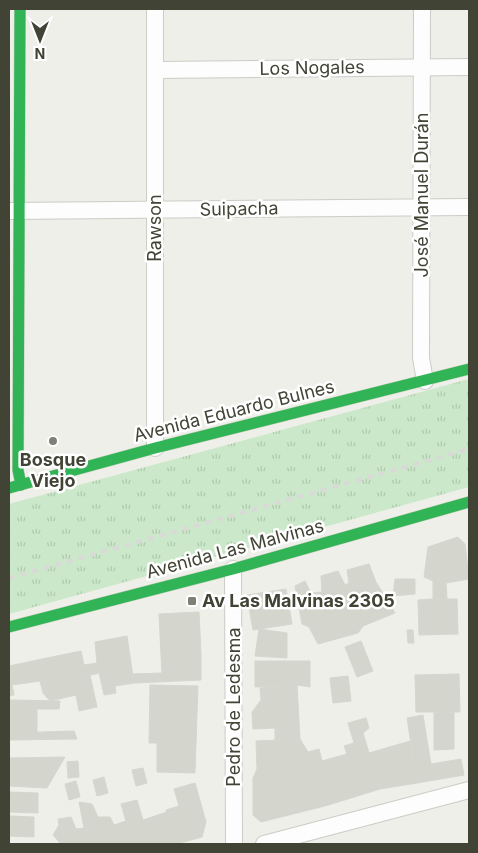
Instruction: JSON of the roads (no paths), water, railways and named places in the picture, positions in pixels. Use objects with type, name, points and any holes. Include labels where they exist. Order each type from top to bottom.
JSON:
[{"type":"main road","points":[[20,9],[14,211],[18,470],[20,485]]},
{"type":"main road","name":"Avenida Eduardo Bulnes","points":[[9,488],[155,448],[469,369]]},
{"type":"main road","name":"Avenida Las Malvinas","points":[[9,627],[233,569],[469,502]]},
{"type":"street","name":"Rawson","points":[[155,9],[155,448]]},
{"type":"street","name":"José Manuel Durán","points":[[422,9],[422,358],[425,380]]},
{"type":"street","name":"Los Nogales","points":[[156,70],[469,67]]},
{"type":"street","name":"Suipacha","points":[[14,211],[469,207]]},
{"type":"street","name":"Pedro de Ledesma","points":[[233,569],[234,844]]},
{"type":"street","points":[[264,844],[469,790]]},
{"type":"railway","points":[[9,578],[469,449]]},
{"type":"place","name":"Bosque Viejo","points":[[53,441]]},
{"type":"place","name":"Av Las Malvinas 2305","points":[[192,601]]}]
